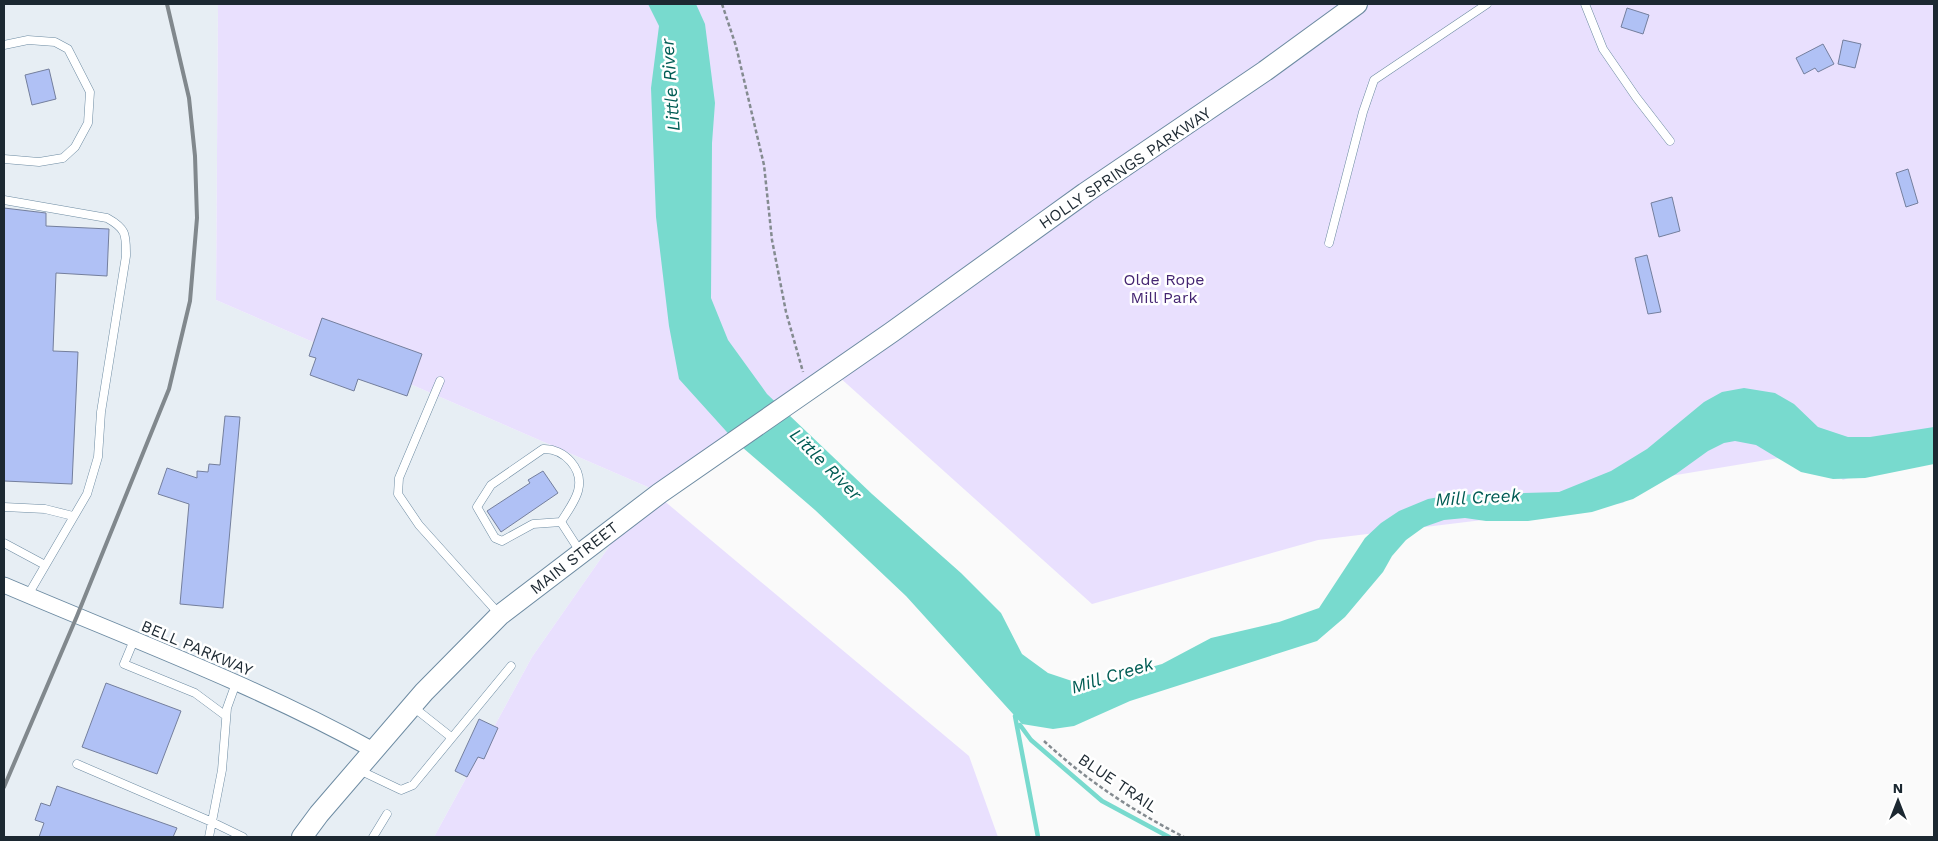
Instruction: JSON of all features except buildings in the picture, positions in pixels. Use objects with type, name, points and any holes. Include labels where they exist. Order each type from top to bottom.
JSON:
[{"type":"main road","name":"HOLLY SPRINGS PARKWAY","points":[[892,332],[1085,193],[1190,124],[1357,4]]},
{"type":"main road","name":"MAIN STREET","points":[[303,837],[373,750],[412,706],[500,615],[660,493],[892,332]]},
{"type":"street","name":"BELL PARKWAY","points":[[4,585],[236,683],[328,725],[373,750]]},
{"type":"lane","points":[[1329,243],[1363,112],[1374,80],[1487,4]]},
{"type":"lane","points":[[1585,4],[1603,49],[1636,97],[1670,141]]},
{"type":"lane","points":[[4,46],[28,40],[55,42],[68,49],[90,92],[88,124],[75,147],[63,158],[39,162],[4,159]]},
{"type":"lane","points":[[4,200],[107,218],[121,226],[126,236],[126,256],[100,412],[98,457],[87,494],[28,595]]},
{"type":"lane","points":[[440,381],[399,478],[398,494],[419,525],[500,615]]},
{"type":"lane","points":[[543,449],[552,449],[568,458],[578,472],[579,490],[561,522],[532,524],[502,541],[494,538],[477,506],[491,485],[543,449]]},
{"type":"lane","points":[[4,507],[45,509],[73,516]]},
{"type":"lane","points":[[561,522],[581,553]]},
{"type":"lane","points":[[4,543],[45,565]]},
{"type":"lane","points":[[134,640],[124,664],[195,693],[226,716]]},
{"type":"lane","points":[[357,770],[401,790],[412,785],[450,737],[512,666]]},
{"type":"lane","points":[[209,837],[222,770],[227,708],[236,683]]},
{"type":"lane","points":[[412,706],[450,737]]},
{"type":"lane","points":[[78,764],[243,837]]},
{"type":"lane","points":[[373,837],[387,814]]},
{"type":"path","points":[[722,4],[736,46],[764,165],[772,240],[786,312],[804,375]]},
{"type":"path","name":"BLUE TRAIL","points":[[1044,741],[1076,770],[1115,798],[1184,837]]},
{"type":"shaded area","points":[[4,4],[218,4],[216,300],[650,488],[532,657],[434,837],[4,837]]},
{"type":"green space","name":"Olde Rope Mill Park","points":[[218,4],[1934,4],[1934,447],[1843,480],[1808,453],[1652,479],[1623,503],[1318,540],[1092,604],[828,367],[650,489],[969,756],[998,837],[434,837],[532,657],[650,488],[216,300]]},
{"type":"water","name":"Mill Creek","points":[[648,4],[696,4],[705,24],[715,103],[712,143],[711,298],[728,340],[767,394],[872,494],[961,573],[1001,613],[1022,654],[1048,673],[1072,681],[1097,682],[1162,664],[1211,638],[1279,622],[1319,608],[1365,538],[1381,523],[1399,511],[1428,499],[1450,495],[1559,492],[1611,471],[1647,449],[1704,402],[1722,392],[1744,388],[1775,393],[1794,404],[1818,427],[1848,437],[1870,437],[1934,427],[1934,464],[1865,478],[1833,479],[1801,472],[1756,445],[1735,441],[1724,443],[1708,451],[1676,474],[1633,499],[1592,512],[1528,521],[1486,521],[1465,518],[1444,520],[1424,527],[1406,540],[1392,556],[1383,572],[1345,617],[1317,641],[1130,701],[1074,726],[1053,729],[1022,724],[906,596],[815,510],[735,441],[679,379],[669,326],[656,217],[651,88],[659,26]]},
{"type":"waterway","points":[[1018,713],[1015,716],[1038,837]]},
{"type":"waterway","name":"Little River","points":[[1020,725],[1031,740],[1102,801],[1169,837]]},
{"type":"railway","points":[[4,787],[77,616],[169,389],[190,301],[197,218],[195,156],[189,98],[167,4]]}]
